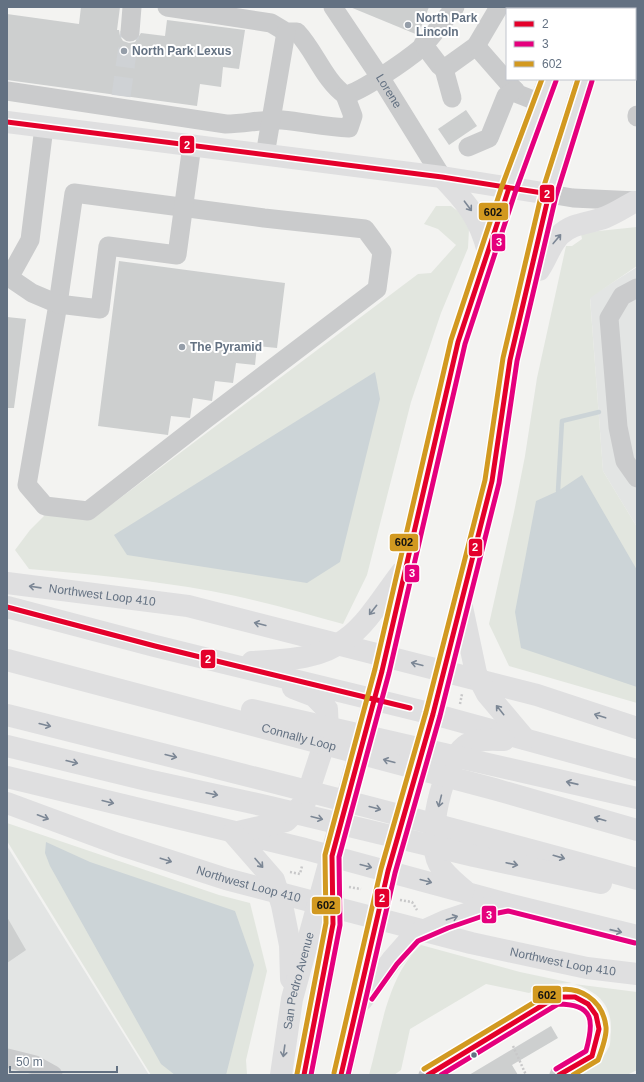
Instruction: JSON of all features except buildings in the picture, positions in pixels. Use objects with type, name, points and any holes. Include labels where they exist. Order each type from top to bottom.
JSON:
[{"type":"main road","name":"San Pedro Avenue","points":[[281,1075],[292,999],[375,699],[458,342],[509,188],[549,80]]},
{"type":"main road","points":[[341,1075],[388,871],[433,714],[492,482],[510,360],[549,194],[585,80]]},
{"type":"main road","points":[[8,124],[44,127],[265,155],[442,178],[549,194]]},
{"type":"main road","points":[[442,178],[473,212],[481,227],[488,252]]},
{"type":"main road","points":[[528,283],[545,261],[554,243],[569,228],[578,223],[605,217],[635,202]]},
{"type":"main road","points":[[229,663],[294,660],[318,654],[346,639],[361,624],[405,568]]},
{"type":"main road","name":"Northwest Loop 410","points":[[7,583],[188,606],[537,695],[637,728]]},
{"type":"main road","points":[[461,602],[476,673],[487,694],[525,739]]},
{"type":"main road","points":[[7,607],[155,646],[433,714],[637,770]]},
{"type":"main road","points":[[8,660],[280,723],[500,767],[637,798]]},
{"type":"main road","points":[[229,663],[314,696],[327,709],[328,732],[305,802],[286,821],[233,833]]},
{"type":"main road","points":[[7,716],[270,780],[637,879]]},
{"type":"main road","name":"Connally Loop","points":[[280,723],[494,789],[637,830]]},
{"type":"main road","points":[[467,893],[446,875],[438,863],[433,846],[433,828],[447,771],[465,746],[476,741],[525,739]]},
{"type":"main road","points":[[7,746],[474,856],[637,891]]},
{"type":"main road","points":[[7,777],[332,856],[508,904],[637,936]]},
{"type":"main road","name":"Northwest Loop 410","points":[[7,803],[118,844],[226,879],[471,943],[587,968],[637,974]]},
{"type":"main road","points":[[233,833],[274,880],[282,905],[290,945],[292,999]]},
{"type":"main road","points":[[304,1075],[333,924],[332,856]]},
{"type":"main road","points":[[355,1009],[392,960],[414,934],[445,921],[481,909],[508,904]]},
{"type":"street","points":[[130,32],[132,7]]},
{"type":"street","points":[[7,91],[121,102],[226,124],[246,124],[270,121],[349,128],[353,116],[345,95],[335,88],[307,43],[297,32],[286,32],[272,23],[167,7]]},
{"type":"street","name":"Lorene","points":[[333,7],[380,77],[442,178]]},
{"type":"street","points":[[345,95],[352,94],[380,77],[423,44],[455,7]]},
{"type":"street","points":[[444,69],[476,46],[499,7]]},
{"type":"street","points":[[265,155],[286,32]]},
{"type":"street","points":[[423,44],[439,65],[444,69],[452,98]]},
{"type":"street","points":[[476,46],[506,80]]},
{"type":"street","points":[[506,80],[518,94],[541,103]]},
{"type":"street","points":[[468,147],[489,138],[506,96],[515,90]]},
{"type":"street","points":[[117,136],[121,102]]},
{"type":"street","points":[[44,127],[30,240],[14,269],[7,275],[32,293],[58,304],[100,309],[108,246],[177,255],[192,146]]},
{"type":"street","points":[[74,193],[364,229],[382,252],[377,289],[88,511],[45,506],[27,485],[58,304],[74,193]]},
{"type":"street","points":[[549,194],[573,198],[635,202]]},
{"type":"street","points":[[636,473],[625,461],[618,427],[609,318],[622,296],[637,288]]},
{"type":"street","points":[[428,1075],[556,997],[575,997],[588,1004],[596,1015],[599,1029],[592,1056],[560,1075]]},
{"type":"street","points":[[7,1058],[35,1066],[53,1075]]},
{"type":"path","points":[[460,705],[462,694]]},
{"type":"path","points":[[300,874],[305,875]]},
{"type":"path","points":[[400,900],[412,902],[419,914]]},
{"type":"path","points":[[512,1046],[526,1074]]},
{"type":"shaded area","points":[[436,206],[451,206],[463,215],[469,229],[468,248],[441,313],[411,402],[367,575],[343,624],[294,610],[211,591],[120,578],[29,569],[15,550],[30,530],[45,515],[91,520],[418,274],[431,273],[456,245],[438,229],[424,224]]},
{"type":"shaded area","points":[[637,227],[637,266],[590,298],[603,471],[637,527],[637,703],[509,666],[489,624],[514,512],[525,456],[537,378],[566,246],[572,246],[582,239],[581,234]]},
{"type":"shaded area","points":[[637,267],[637,527],[603,471],[590,297]]},
{"type":"shaded area","points":[[375,372],[380,399],[340,562],[307,583],[127,555],[114,535]]},
{"type":"shaded area","points":[[582,475],[637,570],[637,687],[521,648],[515,612],[536,501],[558,491]]},
{"type":"shaded area","points":[[7,823],[219,895],[250,903],[267,971],[246,1060],[247,1075],[151,1075],[7,841]]},
{"type":"shaded area","points":[[46,842],[90,862],[235,911],[254,965],[226,1075],[175,1075],[161,1064],[50,866],[45,853]]},
{"type":"shaded area","points":[[7,846],[149,1075],[7,1075]]},
{"type":"shaded area","points":[[421,945],[520,972],[572,983],[551,984],[529,993],[486,984],[410,1029],[401,1070],[394,1075],[369,1075],[382,1023],[393,988],[400,972],[409,958]]},
{"type":"shaded area","points":[[574,984],[637,992],[637,1070],[627,1075],[581,1075],[597,1063],[610,1046],[611,1023],[609,1014],[602,1001],[590,991]]},
{"type":"waterway","points":[[558,491],[562,421],[599,412]]},
{"type":"tunnel","points":[[121,96],[130,32]]},
{"type":"transit line","name":"602","points":[[297,1074],[326,923],[325,855],[375,669],[451,340],[502,186],[542,80]]},
{"type":"transit line","name":"602","points":[[334,1073],[381,869],[426,712],[485,480],[503,358],[542,192],[578,80]]},
{"type":"transit line","name":"3","points":[[311,1075],[340,925],[339,857],[389,673],[465,344],[516,190],[556,81]]},
{"type":"transit line","name":"3","points":[[348,1075],[395,873],[440,716],[499,483],[517,361],[556,196],[592,81]]},
{"type":"transit line","name":"2","points":[[7,122],[442,177],[549,194],[510,360],[492,481],[433,714],[388,871],[341,1075]]},
{"type":"transit line","name":"2","points":[[304,1075],[333,924],[332,856],[382,671],[458,342],[509,188]]},
{"type":"transit line","name":"2","points":[[7,607],[155,646],[410,708]]},
{"type":"transit line","name":"3","points":[[372,999],[397,964],[418,941],[448,928],[483,916],[508,911],[635,943]]},
{"type":"transit line","name":"602","points":[[424,1069],[553,991],[563,989],[580,992],[595,1002],[604,1017],[606,1027],[605,1039],[598,1060],[573,1075]]},
{"type":"transit line","name":"2","points":[[428,1075],[556,997],[575,997],[588,1004],[596,1015],[599,1029],[592,1056],[559,1075]]},
{"type":"transit line","name":"3","points":[[441,1075],[558,1004],[579,1007],[585,1011],[589,1017],[590,1023],[589,1041],[586,1051],[556,1069]]},
{"type":"place","name":"North Park Lincoln","points":[[408,25]]},
{"type":"place","name":"North Park Lexus","points":[[124,51]]},
{"type":"place","name":"The Pyramid","points":[[182,347]]}]
